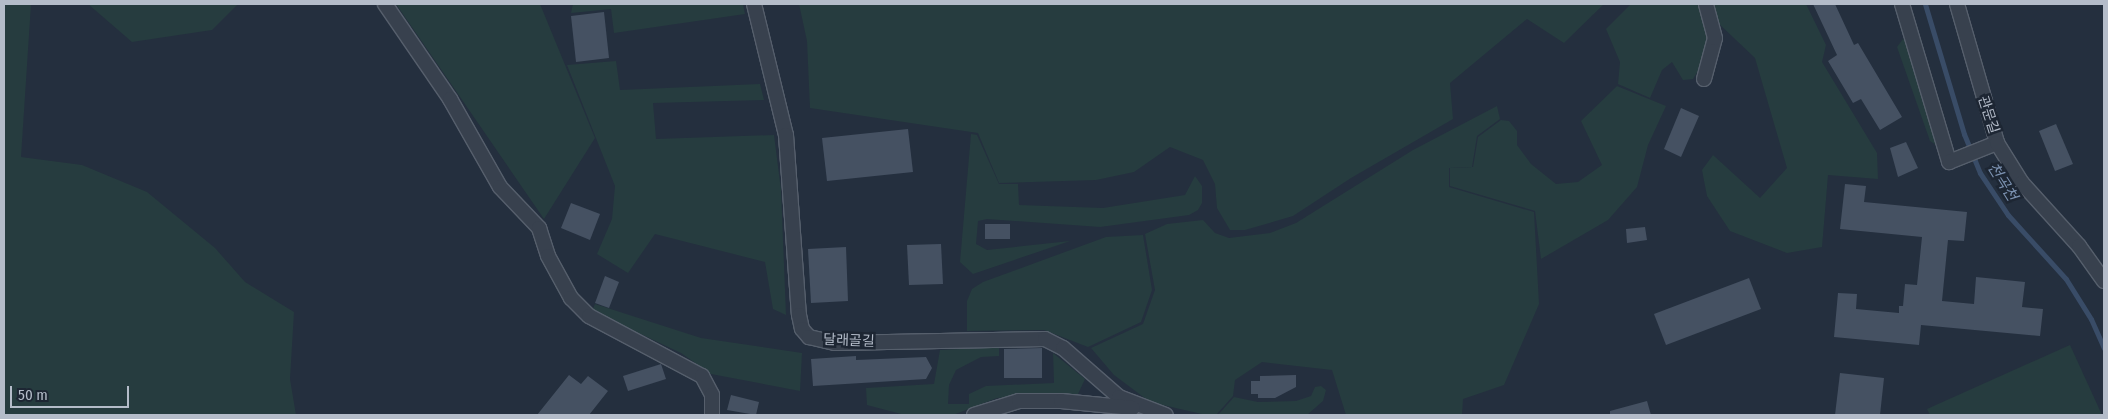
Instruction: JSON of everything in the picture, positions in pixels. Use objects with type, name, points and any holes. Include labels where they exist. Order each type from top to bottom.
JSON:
[{"type":"street","points":[[385,4],[450,99],[500,187],[539,228],[548,256],[572,298],[596,320],[702,376],[712,395],[712,415]]},
{"type":"street","name":"달래골길","points":[[754,4],[786,135],[798,315],[802,329],[809,337],[835,344],[1045,339],[1063,348],[1119,398],[1147,410],[1166,415]]},
{"type":"street","points":[[1704,79],[1715,38],[1706,4]]},
{"type":"street","points":[[1902,4],[1949,162],[1993,145]]},
{"type":"street","name":"관문길","points":[[1957,4],[1993,145],[2016,175],[2079,246],[2104,281]]},
{"type":"street","name":"달래골길","points":[[974,415],[1005,404],[1040,400],[1147,410]]},
{"type":"green space","points":[[4,4],[31,4],[21,157],[82,165],[147,192],[215,248],[245,282],[294,312],[290,379],[296,415],[4,415]]},
{"type":"green space","points":[[88,4],[238,4],[212,30],[132,42]]},
{"type":"green space","points":[[396,4],[540,4],[595,138],[544,219]]},
{"type":"green space","points":[[573,4],[743,4],[745,14],[614,33],[611,9],[571,13]]},
{"type":"green space","points":[[799,4],[1604,4],[1564,43],[1527,19],[1450,83],[1453,119],[1351,178],[1293,216],[1245,230],[1230,230],[1217,208],[1215,184],[1203,160],[1170,147],[1134,172],[1096,180],[999,183],[978,133],[810,108],[807,41]]},
{"type":"green space","points":[[1631,4],[1702,4],[1710,39],[1707,56],[1693,79],[1683,80],[1672,62],[1662,70],[1650,98],[1618,84],[1620,62],[1606,29]]},
{"type":"green space","points":[[1711,4],[1806,4],[1826,45],[1822,62],[1877,153],[1878,179],[1828,175],[1822,247],[1787,253],[1730,231],[1707,196],[1702,170],[1713,155],[1760,198],[1787,168],[1755,58],[1716,21]]},
{"type":"green space","points":[[1903,39],[1906,40],[1942,149],[1930,141],[1897,47]]},
{"type":"green space","points":[[616,61],[620,90],[760,84],[764,100],[653,103],[656,139],[774,135],[781,190],[786,315],[773,309],[765,262],[655,234],[628,273],[597,254],[612,219],[615,186],[567,65]]},
{"type":"green space","points":[[1617,86],[1666,106],[1648,145],[1637,187],[1608,220],[1541,259],[1535,211],[1450,186],[1450,168],[1473,167],[1478,137],[1501,120],[1509,121],[1517,131],[1517,145],[1531,164],[1556,184],[1578,182],[1602,165],[1581,121]]},
{"type":"green space","points":[[1497,106],[1500,119],[1477,136],[1472,167],[1449,168],[1449,187],[1534,212],[1539,304],[1504,385],[1463,399],[1462,415],[1346,415],[1332,370],[1262,362],[1235,380],[1233,396],[1216,415],[1206,415],[1150,402],[1114,375],[1091,348],[1143,324],[1155,290],[1145,234],[1167,224],[1203,220],[1215,233],[1229,238],[1270,233],[1296,223],[1413,150]]},
{"type":"green space","points":[[971,134],[977,135],[999,184],[1018,184],[1019,205],[1103,208],[1185,195],[1195,176],[1202,186],[1202,203],[1198,210],[1189,215],[1100,227],[987,219],[978,221],[976,244],[987,250],[1070,241],[973,274],[960,262]]},
{"type":"green space","points":[[1143,235],[1152,290],[1141,322],[1088,347],[1044,330],[967,331],[967,301],[972,289],[983,282],[1106,237]]},
{"type":"green space","points":[[595,304],[701,338],[802,353],[800,391],[711,374],[681,353],[592,311]]},
{"type":"green space","points":[[2070,345],[2102,415],[1930,415],[1927,409]]},
{"type":"green space","points":[[999,347],[999,356],[981,357],[956,370],[949,385],[948,404],[969,404],[969,394],[986,386],[1054,383],[1053,353],[1085,379],[1078,394],[997,398],[953,415],[905,415],[867,405],[866,388],[934,384],[940,350]]},
{"type":"green space","points":[[1321,386],[1326,390],[1323,401],[1307,415],[1218,415],[1234,397],[1258,402],[1296,401],[1311,396],[1315,387]]},
{"type":"building","points":[[1813,4],[1835,4],[1854,45],[1858,43],[1902,117],[1880,130],[1861,99],[1853,103],[1828,61],[1837,55]]},
{"type":"building","points":[[604,12],[609,58],[576,62],[571,16]]},
{"type":"building","points":[[1681,108],[1699,116],[1681,157],[1664,149]]},
{"type":"building","points":[[2056,124],[2073,164],[2055,171],[2039,131]]},
{"type":"building","points":[[908,129],[913,172],[827,181],[822,138]]},
{"type":"building","points":[[1906,142],[1918,168],[1898,177],[1890,148]]},
{"type":"building","points":[[1845,184],[1866,186],[1864,202],[1967,212],[1964,241],[1948,240],[1942,301],[1974,304],[1976,277],[2025,282],[2022,307],[2043,309],[2040,336],[1921,325],[1919,345],[1834,337],[1838,293],[1857,294],[1856,309],[1899,313],[1899,306],[1903,306],[1905,284],[1917,285],[1922,237],[1840,229]]},
{"type":"building","points":[[571,203],[600,214],[590,240],[561,228]]},
{"type":"building","points":[[985,224],[1010,224],[1010,239],[985,239]]},
{"type":"building","points":[[1645,227],[1647,240],[1627,243],[1626,229]]},
{"type":"building","points":[[941,244],[943,284],[909,285],[907,245]]},
{"type":"building","points":[[846,247],[848,301],[811,303],[808,249]]},
{"type":"building","points":[[605,276],[619,282],[609,308],[595,303]]},
{"type":"building","points":[[1749,278],[1761,309],[1666,345],[1654,314]]},
{"type":"building","points":[[1042,348],[1042,378],[1004,378],[1004,349]]},
{"type":"building","points":[[856,356],[856,360],[926,357],[932,368],[926,379],[813,386],[811,359]]},
{"type":"building","points":[[661,364],[666,379],[628,391],[623,376]]},
{"type":"building","points":[[1840,373],[1884,378],[1880,415],[1835,415]]},
{"type":"building","points":[[569,375],[581,384],[588,376],[608,391],[589,415],[537,415]]},
{"type":"building","points":[[1296,375],[1296,387],[1275,398],[1258,398],[1258,394],[1251,394],[1251,381],[1260,381],[1260,376]]},
{"type":"building","points":[[731,395],[759,402],[756,415],[727,410]]},
{"type":"building","points":[[1647,401],[1651,415],[1610,415],[1610,411]]},
{"type":"waterway","name":"천곡천","points":[[1925,4],[1964,134],[1980,173],[2008,215],[2066,279],[2091,319],[2104,348]]}]
